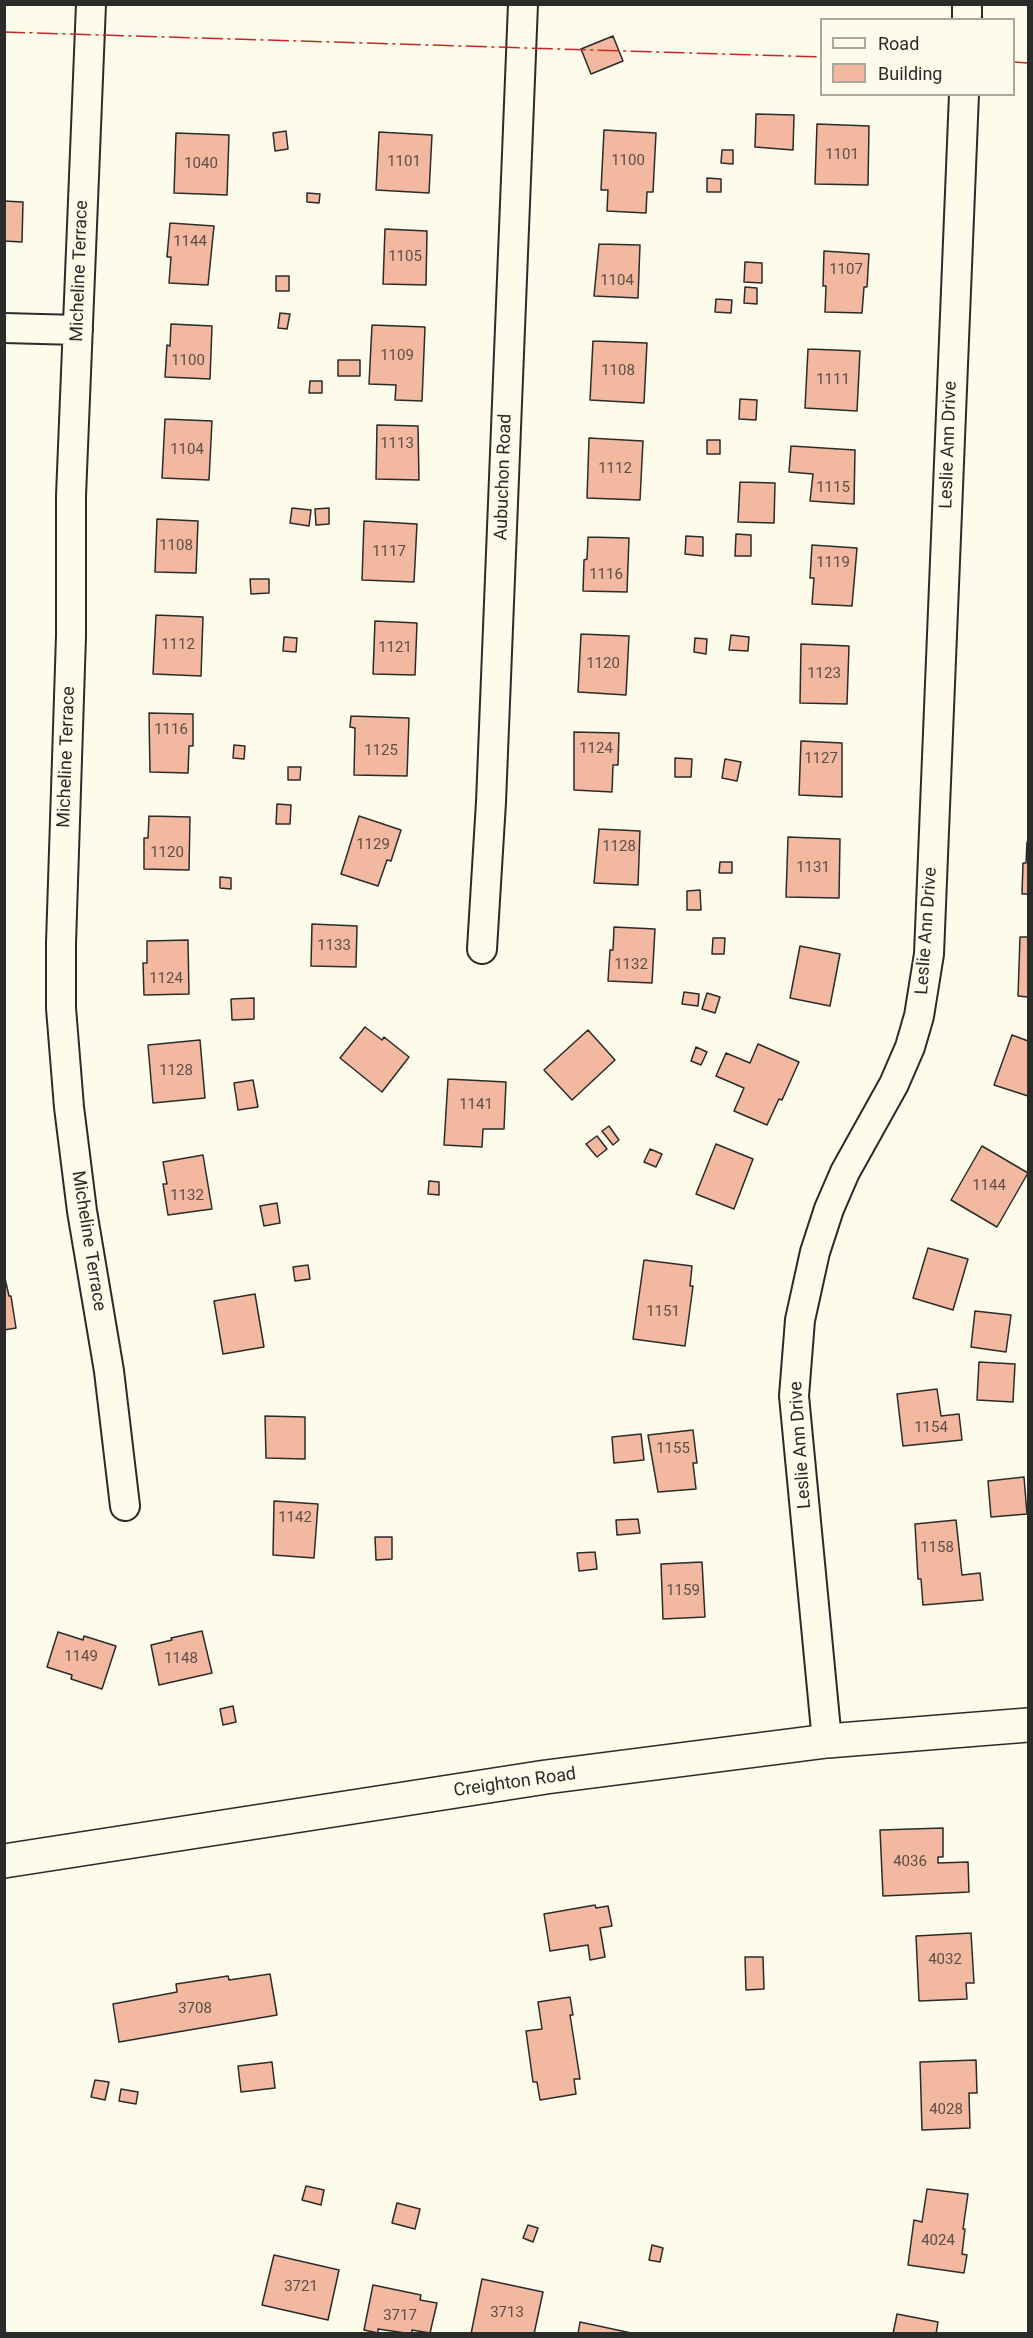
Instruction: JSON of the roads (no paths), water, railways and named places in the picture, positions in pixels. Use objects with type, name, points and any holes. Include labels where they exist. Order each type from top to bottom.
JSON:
[{"type":"main road","name":"Creighton Road","points":[[4,1861],[546,1778],[827,1741],[1029,1725]]},
{"type":"street","name":"Micheline Terrace","points":[[91,4],[71,496],[71,636],[61,931],[61,1008],[69,1107],[82,1211],[109,1371],[126,1506]]},
{"type":"street","name":"Aubuchon Road","points":[[482,949],[491,790],[523,4]]},
{"type":"street","name":"Leslie Ann Drive","points":[[827,1741],[795,1395],[800,1320],[815,1252],[829,1209],[845,1172],[894,1084],[910,1047],[920,1016],[929,954],[964,96]]},
{"type":"street","points":[[4,328],[78,330]]}]
